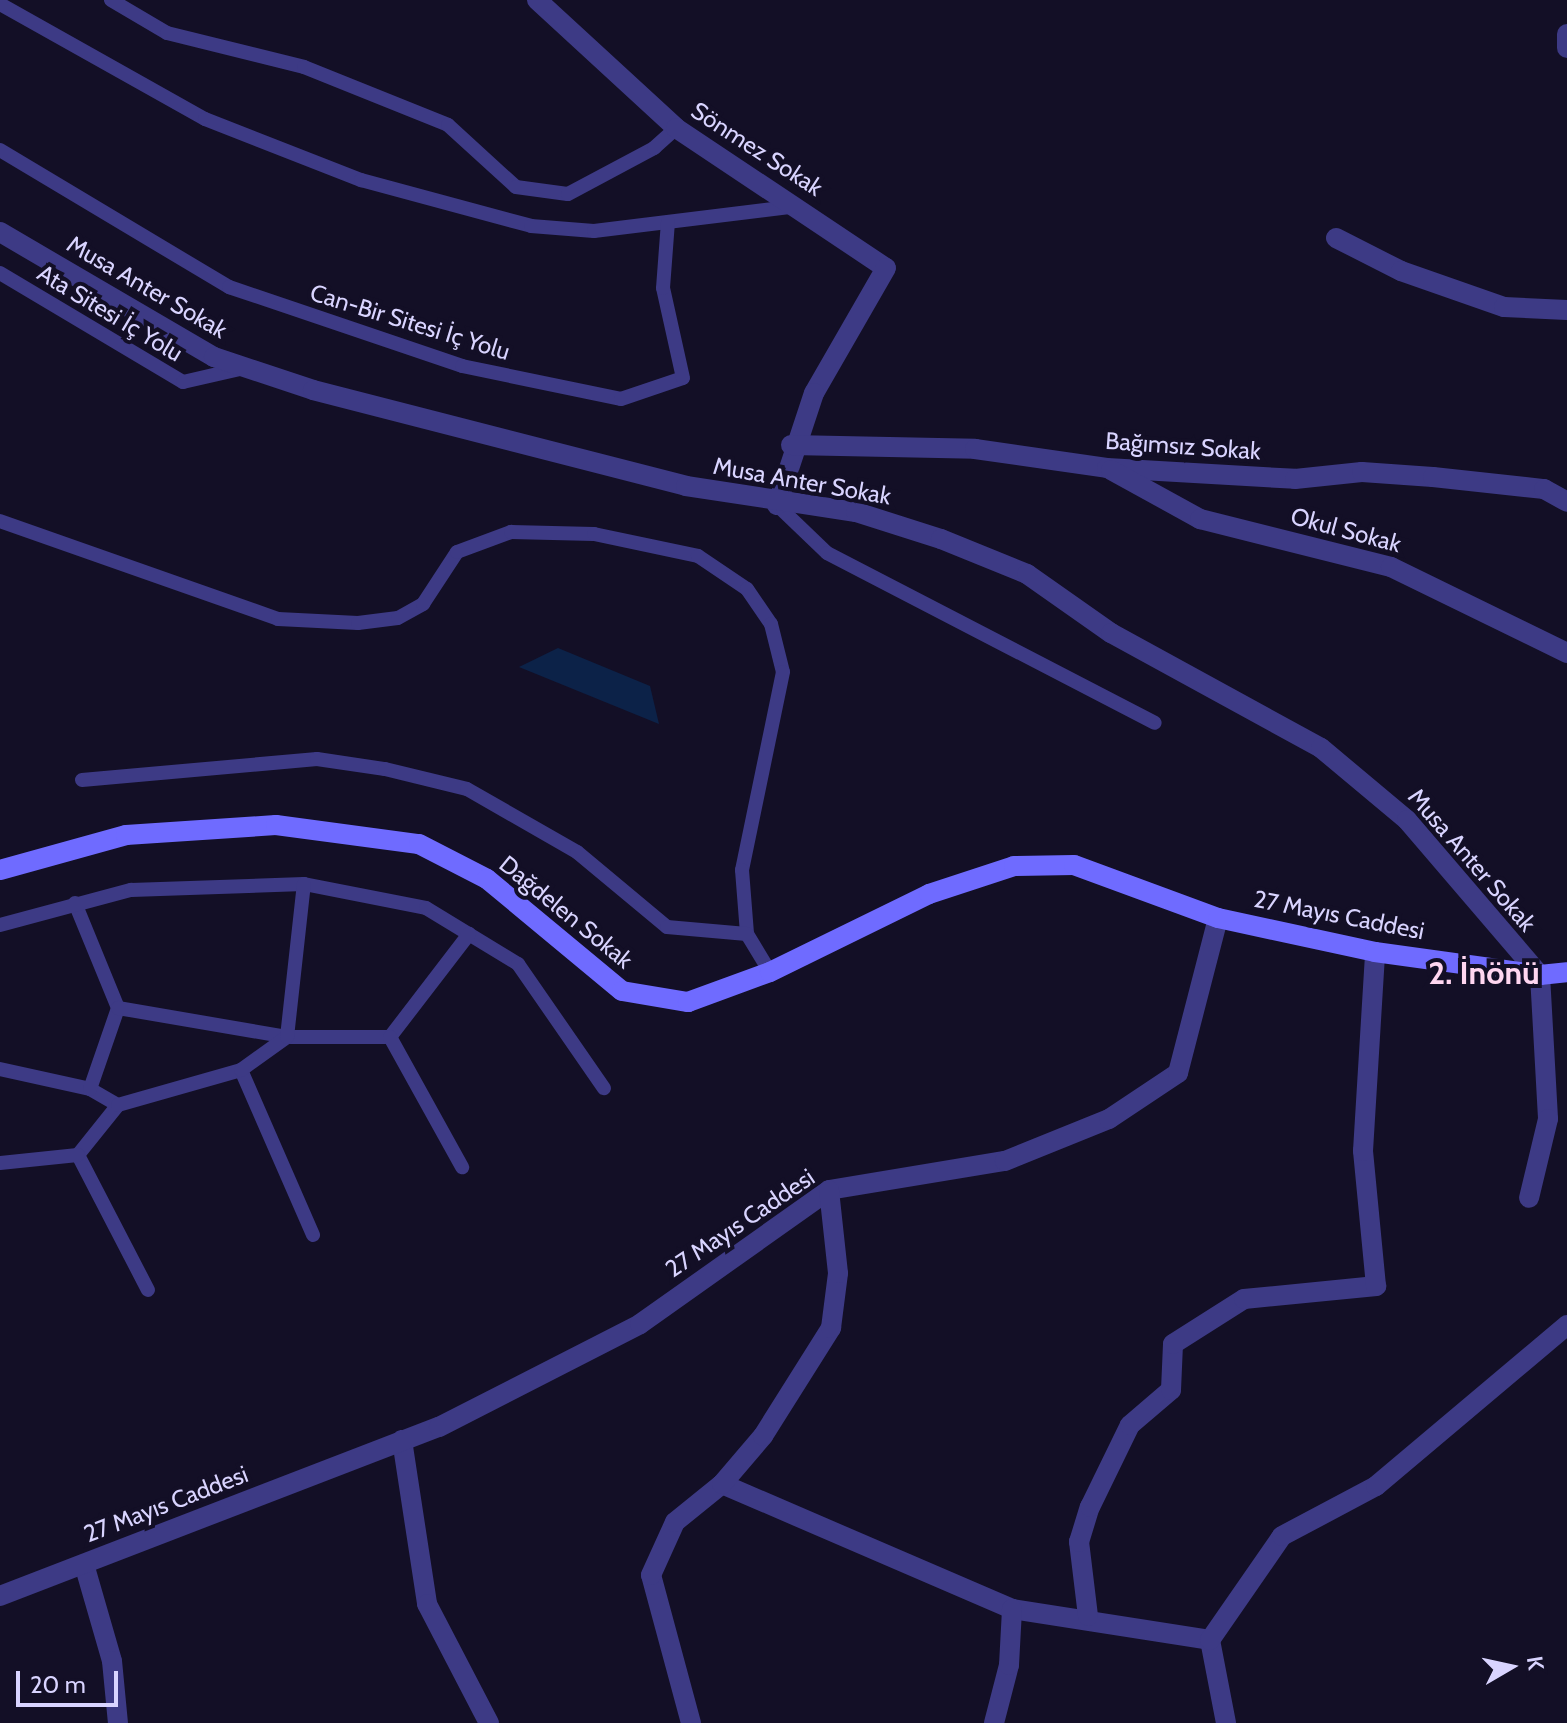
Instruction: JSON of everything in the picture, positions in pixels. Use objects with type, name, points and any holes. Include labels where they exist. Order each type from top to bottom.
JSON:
[{"type":"street","name":"Sönmez Sokak","points":[[537,0],[676,128],[886,268],[791,445]]},
{"type":"street","points":[[1567,34],[1567,48]]},
{"type":"street","name":"Musa Anter Sokak","points":[[0,232],[214,357],[246,368],[777,505],[856,512],[1027,574],[1111,633],[1321,748],[1407,820],[1540,975]]},
{"type":"street","points":[[1336,238],[1401,271],[1504,307],[1567,310]]},
{"type":"street","points":[[777,505],[791,445]]},
{"type":"street","name":"Bağımsız Sokak","points":[[791,445],[975,449],[1107,468],[1295,479],[1362,472],[1433,477],[1544,489],[1567,502]]},
{"type":"street","name":"Okul Sokak","points":[[1107,468],[1200,519],[1391,567],[1567,653]]},
{"type":"street","name":"Dağdelen Sokak","points":[[0,870],[126,835],[276,825],[419,844],[487,879],[622,991],[688,1002],[770,972],[929,894],[1014,866],[1074,865],[1218,918]]},
{"type":"street","name":"27 Mayıs Caddesi","points":[[0,1596],[402,1440],[640,1324],[829,1190],[1005,1161],[1109,1119],[1178,1073],[1218,918],[1375,952],[1540,975],[1567,972]]},
{"type":"street","points":[[1088,1616],[1079,1542],[1090,1507],[1130,1425],[1171,1390],[1173,1344],[1244,1299],[1376,1286],[1363,1151],[1375,952]]},
{"type":"street","points":[[1529,1198],[1548,1119],[1540,975]]},
{"type":"street","points":[[691,1723],[651,1575],[675,1522],[722,1484],[831,1328],[838,1273],[829,1190]]},
{"type":"street","points":[[1226,1723],[1210,1640],[1282,1536],[1376,1486],[1567,1325]]},
{"type":"street","points":[[402,1440],[427,1604],[489,1723]]},
{"type":"street","points":[[722,1484],[1012,1609],[1088,1616],[1210,1640]]},
{"type":"street","points":[[84,1564],[112,1661],[118,1723]]},
{"type":"street","points":[[994,1723],[1009,1665],[1012,1609]]},
{"type":"lane","points":[[111,0],[167,33],[304,67],[448,125],[516,187],[568,194],[654,148],[676,128]]},
{"type":"lane","points":[[0,4],[205,119],[361,180],[531,226],[594,231],[797,206]]},
{"type":"lane","name":"Can-Bir Sitesi İç Yolu","points":[[0,150],[229,287],[462,366],[621,399],[683,378],[663,288],[668,222]]},
{"type":"lane","name":"Ata Sitesi İç Yolu","points":[[0,273],[183,382],[246,368]]},
{"type":"lane","points":[[777,505],[827,553],[1155,723]]},
{"type":"lane","points":[[0,521],[278,619],[358,623],[398,618],[423,604],[457,552],[511,532],[594,534],[698,556],[747,589],[771,624],[783,672],[742,870],[747,934],[770,972]]},
{"type":"lane","points":[[82,780],[317,759],[385,769],[467,789],[577,852],[667,927],[747,934]]},
{"type":"lane","points":[[0,1163],[78,1155],[118,1105],[241,1070],[287,1037],[304,884]]},
{"type":"lane","points":[[0,925],[131,890],[304,884],[426,908],[518,964],[604,1088]]},
{"type":"lane","points":[[75,903],[118,1008],[90,1089]]},
{"type":"lane","points":[[390,1037],[469,934]]},
{"type":"lane","points":[[118,1008],[287,1037],[390,1037]]},
{"type":"lane","points":[[390,1037],[462,1167]]},
{"type":"lane","points":[[0,1069],[90,1089],[118,1105]]},
{"type":"lane","points":[[241,1070],[313,1235]]},
{"type":"lane","points":[[78,1155],[148,1290]]},
{"type":"water","points":[[558,648],[650,686],[659,724],[519,667]]},
{"type":"district","name":"2. İnönü","points":[[1484,973]]}]
